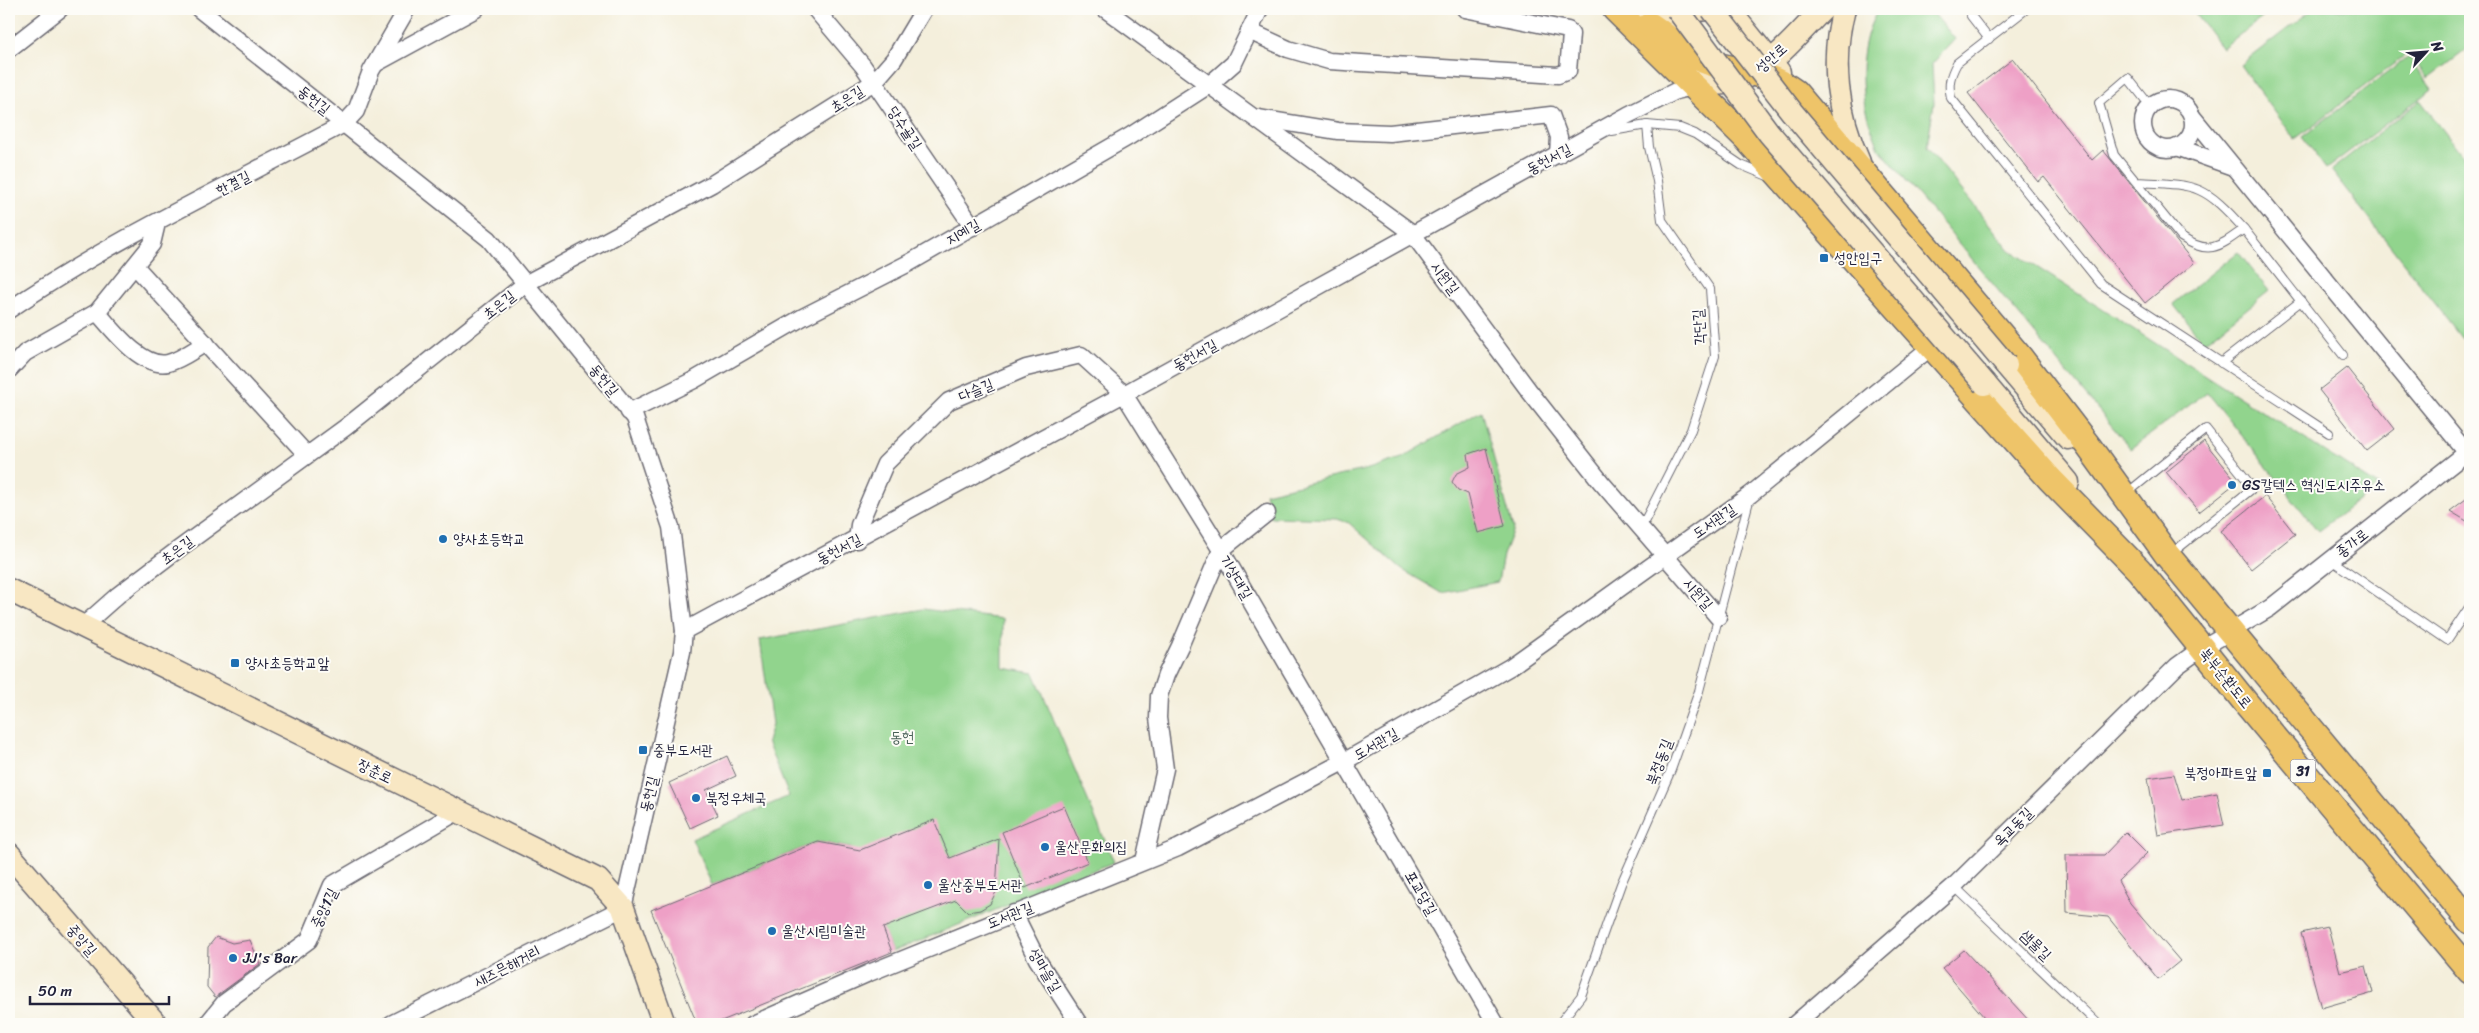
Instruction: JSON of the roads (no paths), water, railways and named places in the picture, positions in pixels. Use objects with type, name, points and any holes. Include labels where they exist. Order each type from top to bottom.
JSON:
[{"type":"main road","points":[[1615,9],[1678,58],[1719,66],[1764,67]]},
{"type":"main road","points":[[1626,9],[1678,58]]},
{"type":"main road","points":[[1634,9],[1711,9],[1792,112],[2166,553]]},
{"type":"main road","points":[[1728,9],[1764,67],[1795,92],[2019,356],[2166,553]]},
{"type":"main road","name":"성안로","points":[[1692,87],[1741,80],[1764,67],[1823,9]]},
{"type":"main road","points":[[1844,9],[1838,42],[1838,85],[1845,126],[1863,172]]},
{"type":"main road","points":[[1665,10],[1678,58],[1692,87],[1745,136],[2050,479],[2139,570]]},
{"type":"main road","name":"북부순환도로","points":[[1665,10],[1985,384],[2470,971]]},
{"type":"main road","points":[[1745,136],[1738,115],[1739,99],[1744,86],[1764,67]]},
{"type":"main road","name":"31","points":[[2166,553],[2470,921]]},
{"type":"main road","name":"장춘로","points":[[9,590],[598,880],[623,908],[664,1024]]},
{"type":"main road","name":"중앙길","points":[[9,854],[156,1024]]},
{"type":"street","points":[[9,49],[60,9]]},
{"type":"street","name":"동헌길","points":[[199,9],[489,239],[635,418],[671,527],[684,631],[682,652],[623,908]]},
{"type":"street","name":"한결길","points":[[9,310],[35,292],[157,223],[344,124],[356,111],[374,64],[407,9]]},
{"type":"street","points":[[374,64],[476,9]]},
{"type":"street","name":"당수골길","points":[[815,9],[874,82],[973,227]]},
{"type":"street","name":"초은길","points":[[83,626],[118,595],[346,427],[525,284],[712,184],[874,82],[894,59],[924,9]]},
{"type":"street","name":"시원길","points":[[1105,9],[1412,233],[1530,392],[1602,482],[1718,617]]},
{"type":"street","name":"지예길","points":[[629,412],[694,380],[803,317],[909,263],[1130,136],[1209,85],[1234,63],[1260,9]]},
{"type":"street","points":[[1249,31],[1288,49],[1329,61],[1558,75],[1568,71],[1571,34],[1568,30],[1465,9]]},
{"type":"street","name":"동헌서길","points":[[684,631],[857,540],[1628,115],[1692,87]]},
{"type":"street","points":[[2192,116],[2192,133],[2188,140],[2177,147],[2164,149],[2150,141],[2144,126],[2144,118],[2151,107],[2159,102],[2175,101],[2182,104],[2192,116],[2233,168],[2469,452]]},
{"type":"street","points":[[1253,117],[1338,131],[1390,133],[1551,115],[1559,137],[1558,155]]},
{"type":"street","points":[[2177,147],[2233,168]]},
{"type":"street","points":[[9,370],[25,353],[97,312],[152,244],[157,223]]},
{"type":"street","points":[[135,266],[307,455]]},
{"type":"street","points":[[97,312],[124,344],[157,363],[168,363],[206,343]]},
{"type":"street","name":"도서관길","points":[[753,1024],[869,973],[1178,848],[1345,761],[1510,667],[1750,495],[1932,347]]},
{"type":"street","name":"다슬길","points":[[857,540],[859,525],[885,464],[949,401],[1026,368],[1081,355],[1124,394]]},
{"type":"street","name":"기상대길","points":[[1124,394],[1221,550],[1345,761]]},
{"type":"street","name":"종가로","points":[[2232,631],[2270,608],[2469,452]]},
{"type":"street","points":[[1144,861],[1165,769],[1158,718],[1159,696],[1166,675],[1221,550],[1267,513]]},
{"type":"street","name":"옥교동길","points":[[1795,1024],[1954,886],[2177,666],[2202,648],[2232,631]]},
{"type":"street","name":"포교당길","points":[[1345,761],[1496,1024]]},
{"type":"street","name":"중앙1길","points":[[207,1024],[224,1003],[309,940],[332,885],[457,812]]},
{"type":"street","name":"새즈믄해거리","points":[[391,1024],[623,908]]},
{"type":"street","name":"성마을길","points":[[1014,913],[1037,959],[1079,1024]]},
{"type":"lane","points":[[2026,10],[1957,63],[1950,76],[1951,98],[2100,284],[2329,433]]},
{"type":"lane","points":[[1971,16],[1989,38]]},
{"type":"lane","points":[[2151,107],[2128,78],[2099,103],[2114,155],[2181,237],[2195,247],[2211,249],[2223,244],[2244,229]]},
{"type":"lane","points":[[1591,137],[1621,128],[1647,126],[1665,126],[1695,134],[1741,165],[1781,183],[1794,192]]},
{"type":"lane","name":"각단길","points":[[1641,528],[1691,430],[1715,356],[1710,289],[1662,220],[1647,126]]},
{"type":"lane","points":[[2137,182],[2195,186],[2212,196],[2244,229],[2343,355]]},
{"type":"lane","points":[[2221,363],[2301,301]]},
{"type":"lane","points":[[2124,495],[2206,429],[2253,488],[2166,553]]},
{"type":"lane","name":"북정동길","points":[[1559,1024],[1581,996],[1621,884],[1671,770],[1699,691],[1750,495]]},
{"type":"lane","points":[[2331,560],[2447,640],[2470,606]]},
{"type":"lane","name":"샘물길","points":[[1954,886],[2098,1024]]},
{"type":"place","name":"성안입구","points":[[1824,258]]},
{"type":"place","name":"GS칼텍스 혁신도시주유소","points":[[2232,485]]},
{"type":"place","name":"양사초등학교","points":[[443,539]]},
{"type":"place","name":"양사초등학교앞","points":[[235,663]]},
{"type":"place","name":"중부도서관","points":[[643,750]]},
{"type":"place","name":"북정아파트앞","points":[[2267,773]]},
{"type":"place","name":"북정우체국","points":[[696,798]]},
{"type":"place","name":"울산문화의집","points":[[1045,847]]},
{"type":"place","name":"울산중부도서관","points":[[928,885]]},
{"type":"place","name":"울산시립미술관","points":[[772,931]]},
{"type":"place","name":"JJ's Bar","points":[[233,958]]},
{"type":"park label","name":"동헌","points":[[902,737]]}]
